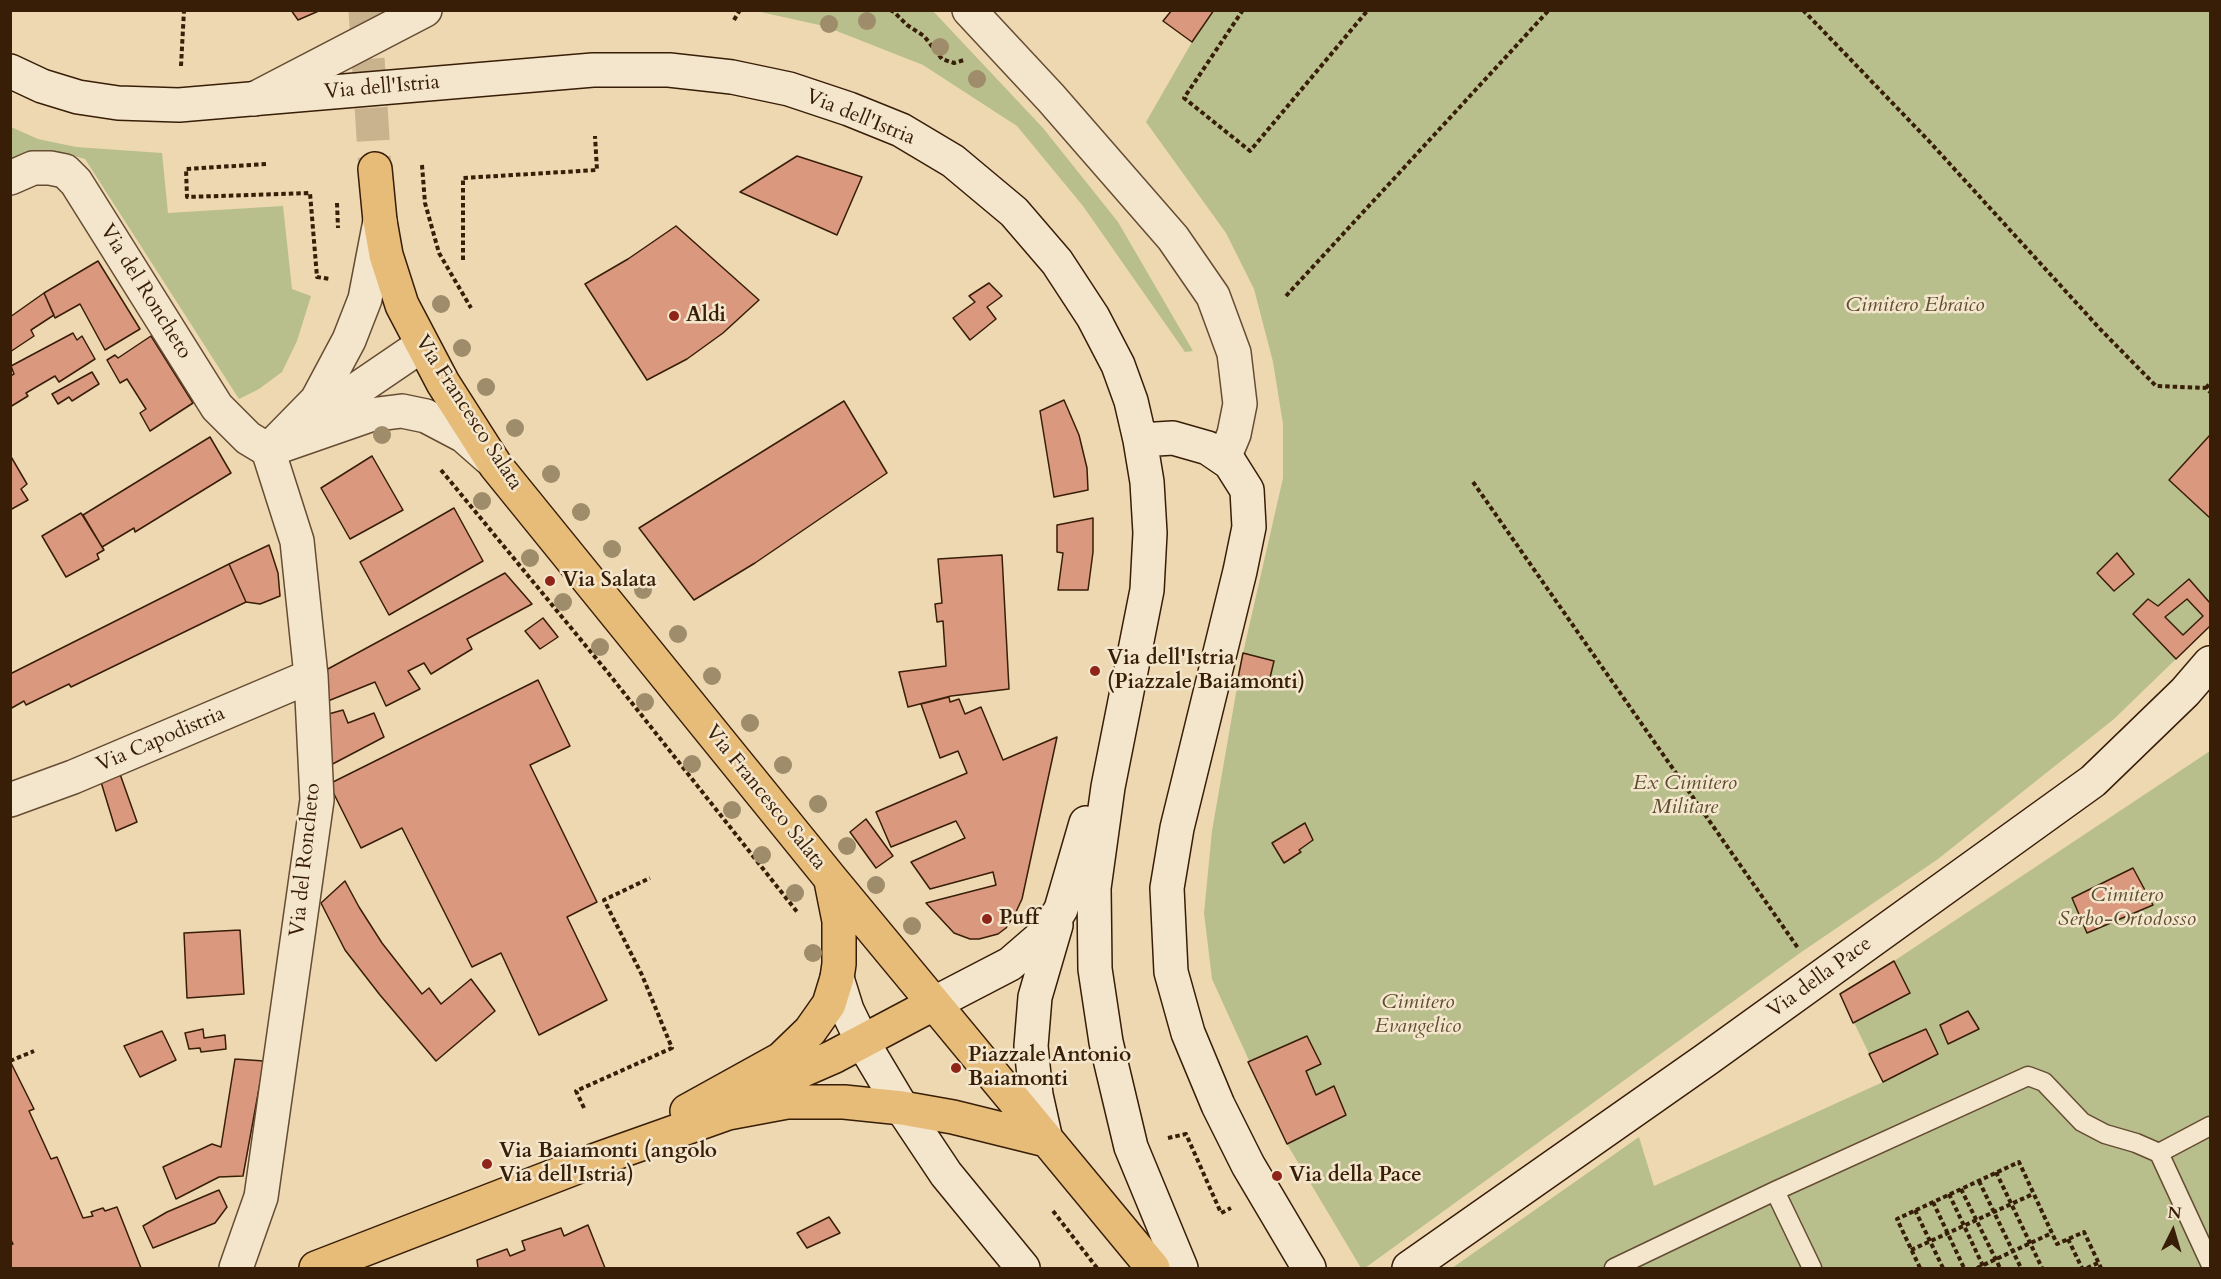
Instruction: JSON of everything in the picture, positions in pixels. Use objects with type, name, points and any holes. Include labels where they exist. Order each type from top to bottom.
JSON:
[{"type":"main road","name":"Via Francesco Salata","points":[[375,169],[386,255],[402,305],[443,383],[496,466],[831,879]]},
{"type":"main road","points":[[590,1162],[781,1059],[816,1024],[829,1004],[837,978],[838,921],[831,879]]},
{"type":"main road","points":[[831,879],[1153,1269]]},
{"type":"main road","points":[[590,1162],[833,1057],[933,1004]]},
{"type":"main road","points":[[316,1269],[590,1162],[728,1113],[758,1107],[787,1102],[844,1102],[902,1108],[1007,1129],[1046,1140]]},
{"type":"street","name":"Via dell'Istria","points":[[254,99],[425,10]]},
{"type":"street","points":[[969,10],[1051,98],[1173,238],[1213,296],[1234,352],[1240,404],[1234,434],[1224,458]]},
{"type":"street","name":"Via dell'Istria","points":[[10,71],[42,86],[78,97],[118,103],[179,105],[593,70],[669,70],[732,77],[789,89],[849,109],[901,130],[953,161],[1014,212],[1057,262],[1093,316],[1118,365],[1131,401],[1140,440],[1147,482],[1150,533],[1147,590],[1129,678]]},
{"type":"street","name":"Via del Roncheto","points":[[10,178],[33,168],[50,168],[65,171],[76,182],[217,407],[248,438],[267,450],[297,541],[311,676],[317,800],[261,1197],[236,1269]]},
{"type":"street","points":[[267,450],[317,400],[349,340],[365,299],[380,221]]},
{"type":"street","points":[[267,450],[422,345]]},
{"type":"street","points":[[267,450],[370,415],[402,411],[426,416],[465,436],[496,466]]},
{"type":"street","points":[[1140,440],[1173,438],[1208,448],[1230,463],[1247,490],[1249,527],[1177,828],[1167,888],[1171,972],[1188,1033],[1218,1105],[1248,1165],[1309,1269]]},
{"type":"street","name":"Via della Pace","points":[[1409,1269],[1707,1059],[2093,781],[2185,692],[2211,663]]},
{"type":"street","name":"Via Capodistria","points":[[10,800],[73,777],[311,676]]},
{"type":"street","points":[[1046,1140],[1036,1095],[1031,1046],[1035,997],[1129,678]]},
{"type":"street","points":[[1129,678],[1108,787],[1094,888],[1095,969],[1106,1042],[1131,1147],[1181,1269]]},
{"type":"street","points":[[933,1004],[1010,964],[1047,932],[1061,909]]},
{"type":"street","points":[[837,978],[847,1010],[862,1041],[902,1108],[946,1174],[1023,1269]]},
{"type":"lane","points":[[1614,1269],[1775,1191],[2028,1076],[2044,1082],[2082,1122],[2105,1134],[2159,1153],[2211,1263]]},
{"type":"lane","points":[[2159,1153],[2211,1126]]},
{"type":"lane","points":[[1775,1191],[1812,1269]]},
{"type":"path","points":[[181,66],[184,10]]},
{"type":"path","points":[[735,20],[740,10]]},
{"type":"path","points":[[890,10],[924,36],[942,59],[954,63],[966,60],[972,53]]},
{"type":"path","points":[[1243,10],[1184,98],[1250,151],[1368,10]]},
{"type":"path","points":[[1286,296],[1549,10]]},
{"type":"path","points":[[1803,10],[1928,140],[2101,330],[2156,386],[2206,388],[2211,392]]},
{"type":"path","points":[[463,260],[463,178],[597,170],[596,136]]},
{"type":"path","points":[[266,164],[186,169],[187,197],[310,193],[317,277],[332,279]]},
{"type":"path","points":[[422,165],[425,203],[439,253],[471,308]]},
{"type":"path","points":[[337,194],[337,239]]},
{"type":"path","points":[[330,291],[334,270]]},
{"type":"path","points":[[2206,388],[2211,383]]},
{"type":"path","points":[[437,467],[444,472],[609,674],[803,919]]},
{"type":"path","points":[[1473,482],[1800,952]]},
{"type":"path","points":[[584,1108],[576,1091],[672,1048],[642,975],[604,900],[650,878]]},
{"type":"path","points":[[10,1061],[34,1051]]},
{"type":"path","points":[[1159,1140],[1186,1134],[1221,1213],[1235,1205]]},
{"type":"path","points":[[1920,1269],[1897,1219],[2019,1162],[2057,1245],[2084,1232],[2101,1269]]},
{"type":"path","points":[[1996,1172],[2042,1269]]},
{"type":"path","points":[[1979,1181],[2021,1269]]},
{"type":"path","points":[[1961,1189],[2000,1269]]},
{"type":"path","points":[[1949,1194],[1983,1267]]},
{"type":"path","points":[[1911,1250],[2033,1194]]},
{"type":"path","points":[[1933,1202],[1964,1269]]},
{"type":"path","points":[[1048,1204],[1097,1269]]},
{"type":"path","points":[[1915,1210],[1942,1269]]},
{"type":"path","points":[[1977,1269],[2052,1233]]},
{"type":"path","points":[[2068,1239],[2082,1269]]},
{"type":"path","points":[[2086,1269],[2098,1263]]},
{"type":"green space","points":[[756,11],[933,11],[1043,128],[1118,222],[1193,351],[1185,352],[1083,206],[1017,126],[923,65],[824,26]]},
{"type":"green space","points":[[1214,11],[2210,11],[2210,626],[2114,719],[1938,859],[1800,953],[1365,1268],[1361,1268],[1287,1144],[1212,979],[1204,913],[1212,831],[1243,653],[1283,478],[1283,424],[1273,362],[1254,289],[1226,233],[1146,122],[1192,42]]},
{"type":"green space","points":[[11,127],[38,139],[76,147],[162,153],[168,213],[283,206],[292,289],[311,296],[297,341],[282,372],[259,389],[239,399],[85,159],[59,152],[28,151],[11,159]]},
{"type":"green space","name":"Cimitero Serbo-Ortodosso","points":[[2210,751],[2210,1268],[1452,1268],[1639,1137],[1654,1186],[1883,1082],[1840,994],[1894,961]]},
{"type":"building","points":[[291,10],[321,10],[298,20]]},
{"type":"building","points":[[1172,10],[1214,10],[1192,42],[1163,21]]},
{"type":"building","points":[[797,156],[862,177],[837,235],[740,192]]},
{"type":"building","name":"Aldi","points":[[676,226],[759,300],[723,333],[687,359],[647,380],[585,284],[628,259]]},
{"type":"building","points":[[98,261],[140,329],[105,350],[80,304],[55,318],[44,293]]},
{"type":"building","points":[[989,283],[1002,296],[987,307],[996,319],[970,340],[953,318],[975,302],[969,296]]},
{"type":"building","points":[[44,293],[54,315],[31,330],[34,336],[10,352],[10,317]]},
{"type":"building","points":[[73,333],[77,340],[82,336],[95,359],[59,382],[55,376],[26,393],[28,396],[10,407],[10,376],[14,374],[11,366]]},
{"type":"building","points":[[151,336],[193,403],[150,431],[140,413],[146,409],[127,379],[120,383],[107,360],[115,355],[118,358]]},
{"type":"building","points":[[92,372],[99,384],[72,401],[69,397],[58,404],[52,394]]},
{"type":"building","points":[[1064,400],[1079,435],[1087,468],[1088,490],[1054,497],[1040,411]]},
{"type":"building","points":[[844,401],[887,473],[755,563],[694,600],[639,528]]},
{"type":"building","points":[[2210,435],[2210,518],[2169,480]]},
{"type":"building","points":[[210,437],[231,473],[135,532],[134,528],[102,547],[83,515]]},
{"type":"building","points":[[10,455],[27,484],[21,489],[28,500],[10,510]]},
{"type":"building","points":[[372,456],[403,510],[350,539],[321,488]]},
{"type":"building","points":[[454,508],[483,561],[389,615],[360,562]]},
{"type":"building","points":[[81,513],[104,550],[97,554],[99,559],[66,577],[42,536]]},
{"type":"building","points":[[1093,518],[1093,552],[1088,590],[1058,590],[1063,553],[1057,552],[1057,525]]},
{"type":"building","points":[[269,545],[278,573],[280,596],[260,604],[246,602],[229,564]]},
{"type":"building","points":[[2117,553],[2134,574],[2114,591],[2097,573]]},
{"type":"building","points":[[1002,555],[1009,689],[951,696],[908,707],[899,672],[946,666],[943,621],[937,622],[935,604],[942,603],[938,559]]},
{"type":"building","points":[[229,564],[246,602],[71,687],[69,684],[26,705],[24,701],[10,709],[10,674]]},
{"type":"building","points":[[505,573],[532,604],[467,639],[472,649],[431,674],[424,663],[408,671],[420,689],[386,706],[375,682],[328,701],[326,670]]},
{"type":"building","points":[[2189,579],[2210,603],[2210,626],[2176,659],[2133,614],[2148,599],[2158,606]],"holes":[[[2187,599],[2203,616],[2183,635],[2165,617]]]},
{"type":"building","points":[[543,618],[558,637],[540,649],[525,631]]},
{"type":"building","points":[[1243,653],[1274,661],[1268,686],[1238,678]]},
{"type":"building","points":[[538,680],[570,746],[530,765],[597,902],[567,917],[607,1000],[539,1035],[501,953],[472,967],[402,828],[361,848],[329,784]]},
{"type":"building","points":[[949,697],[950,702],[959,699],[965,714],[981,707],[1003,760],[1057,737],[1022,899],[1006,928],[998,934],[979,939],[970,939],[954,933],[926,903],[996,885],[993,872],[930,889],[911,862],[965,838],[956,821],[891,847],[876,812],[967,773],[958,751],[940,758],[921,704]]},
{"type":"building","points":[[343,710],[348,723],[374,713],[384,737],[325,768],[325,715]]},
{"type":"building","points":[[120,774],[137,822],[116,831],[101,782]]},
{"type":"building","points":[[866,819],[893,856],[876,868],[850,832]]},
{"type":"building","points":[[1305,823],[1313,840],[1299,850],[1301,852],[1284,863],[1272,843]]},
{"type":"building","points":[[2133,868],[2153,905],[2087,933],[2072,898]]},
{"type":"building","points":[[345,881],[382,943],[422,994],[429,988],[441,1004],[471,979],[495,1011],[436,1061],[345,950],[321,903]]},
{"type":"building","points":[[240,930],[244,994],[187,998],[184,933]]},
{"type":"building","points":[[1894,961],[1910,993],[1853,1023],[1840,994]]},
{"type":"building","points":[[1968,1011],[1979,1029],[1948,1044],[1940,1025]]},
{"type":"building","points":[[203,1029],[204,1038],[225,1035],[226,1049],[201,1052],[200,1048],[189,1049],[185,1033]]},
{"type":"building","points":[[1926,1029],[1938,1054],[1883,1082],[1869,1054]]},
{"type":"building","points":[[162,1031],[176,1060],[140,1077],[124,1046]]},
{"type":"building","points":[[1307,1036],[1321,1064],[1306,1071],[1316,1095],[1334,1086],[1346,1115],[1287,1144],[1248,1062]]},
{"type":"building","points":[[235,1059],[264,1061],[243,1176],[219,1177],[176,1199],[163,1167],[212,1144],[221,1147]]},
{"type":"building","points":[[10,1061],[34,1109],[29,1111],[51,1159],[57,1157],[83,1218],[93,1216],[91,1212],[103,1208],[105,1211],[117,1207],[141,1268],[10,1268],[10,1245],[13,1244],[10,1238]]},
{"type":"building","points":[[219,1190],[227,1207],[215,1223],[153,1248],[143,1226],[167,1212]]},
{"type":"building","points":[[829,1217],[840,1233],[807,1248],[797,1233]]},
{"type":"building","points":[[588,1225],[605,1268],[478,1268],[477,1260],[507,1249],[510,1256],[525,1250],[522,1241],[561,1228],[564,1236]]},
{"type":"tunnel","points":[[365,10],[375,169]]},
{"type":"place","name":"Aldi","points":[[674,316]]},
{"type":"place","name":"Via Salata","points":[[550,581]]},
{"type":"place","name":"Via dell'Istria (Piazzale Baiamonti)","points":[[1095,671]]},
{"type":"place","name":"Puff","points":[[987,919]]},
{"type":"place","name":"Piazzale Antonio Baiamonti","points":[[956,1068]]},
{"type":"place","name":"Via Baiamonti (angolo Via dell'Istria)","points":[[487,1164]]},
{"type":"place","name":"Via della Pace","points":[[1277,1176]]},
{"type":"park label","name":"Cimitero Ebraico","points":[[1915,306]]},
{"type":"park label","name":"Ex Cimitero Militare","points":[[1685,796]]},
{"type":"park label","name":"Cimitero Evangelico","points":[[1418,1015]]}]
